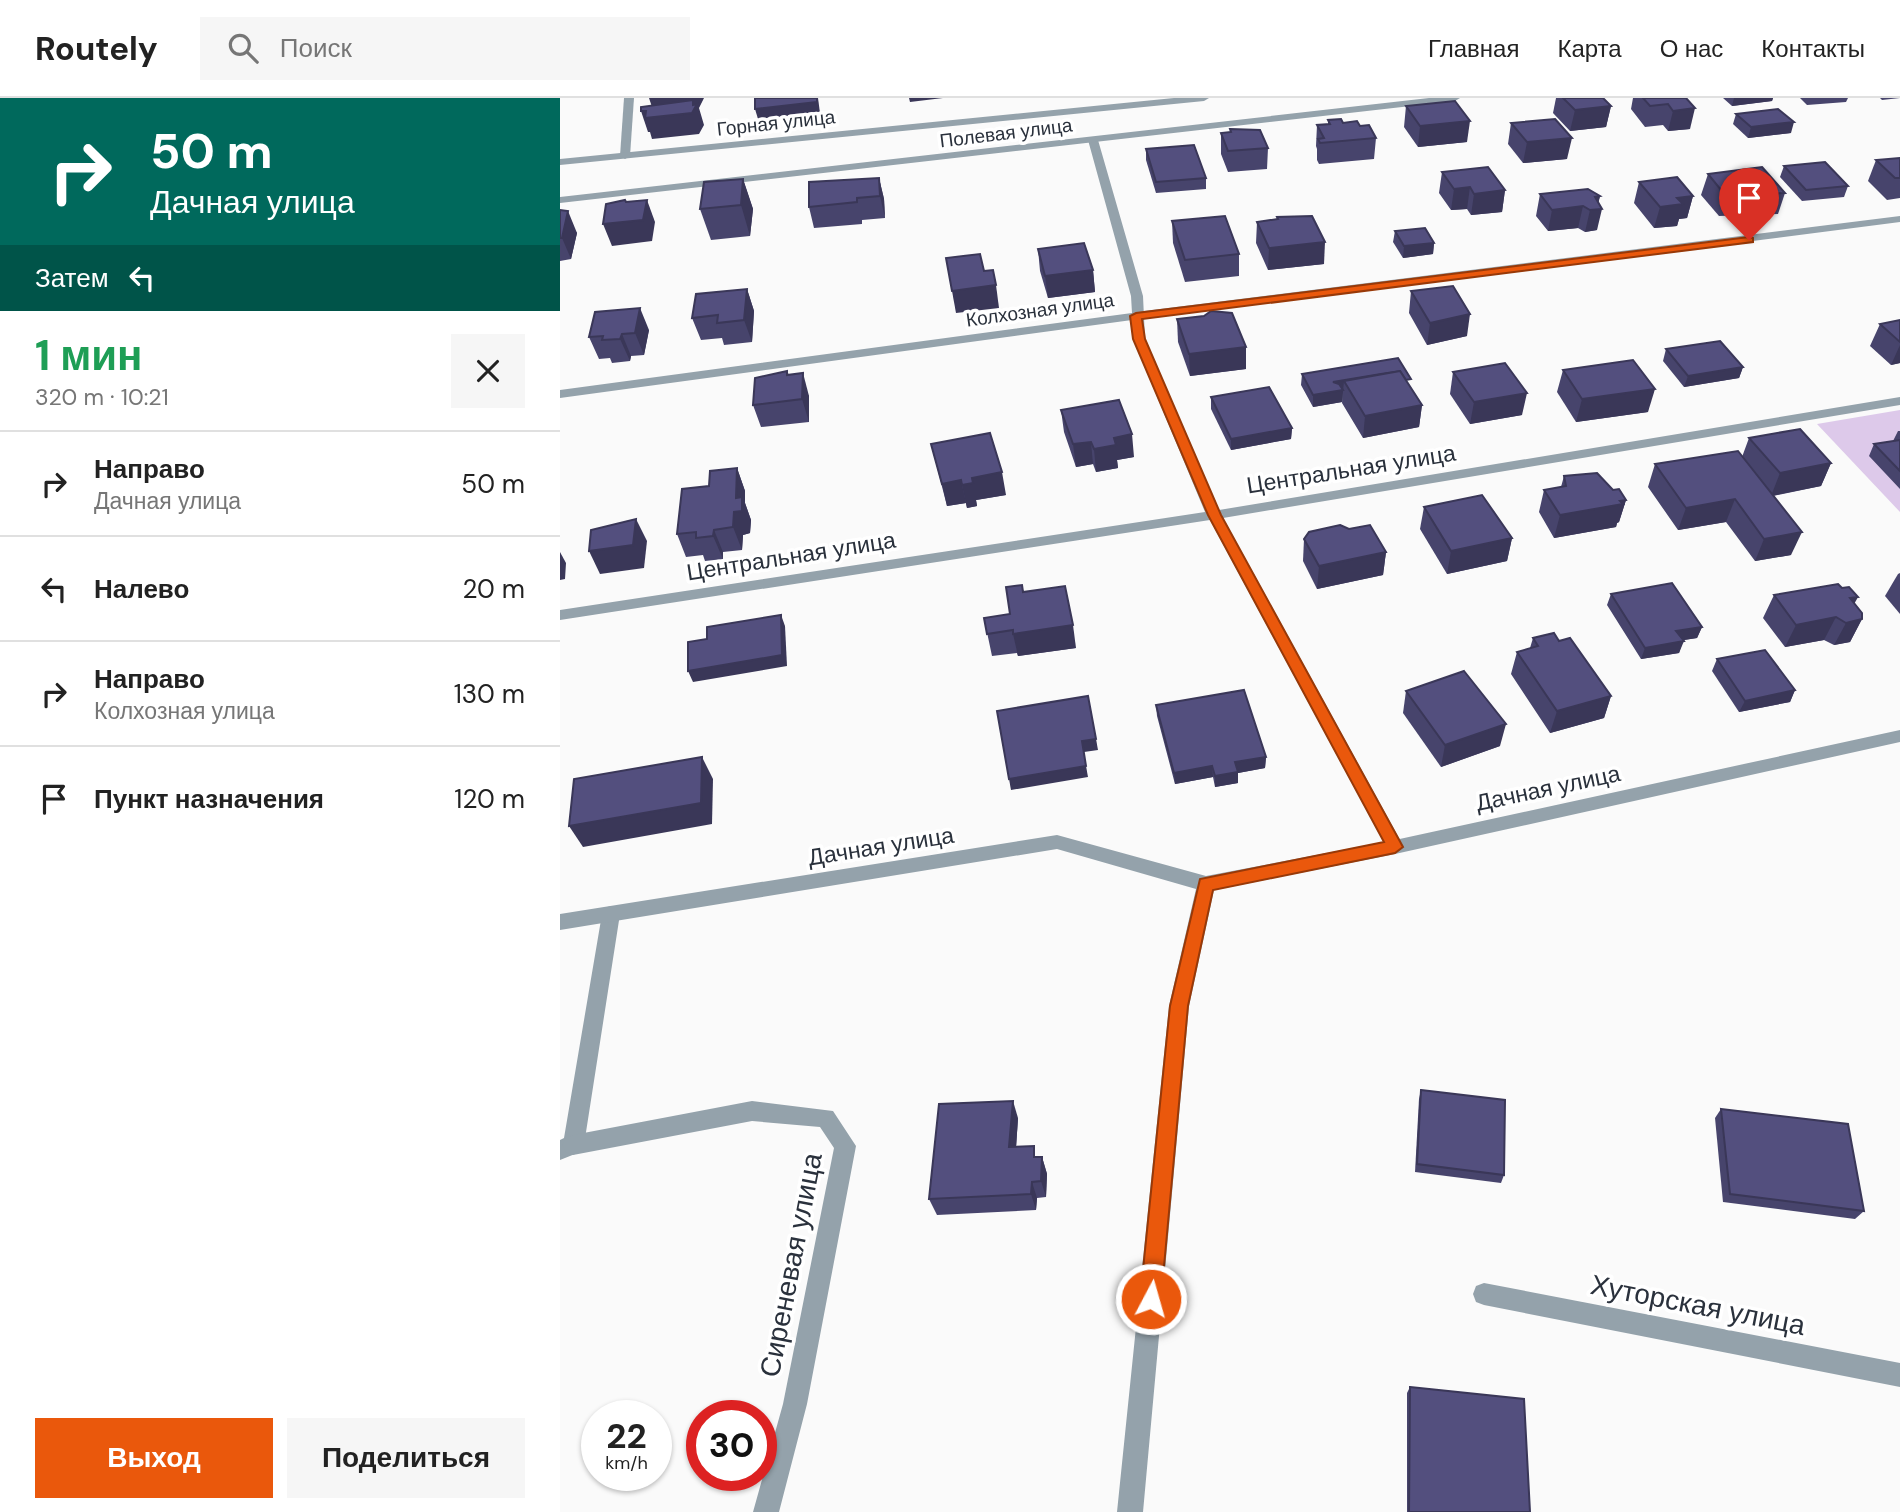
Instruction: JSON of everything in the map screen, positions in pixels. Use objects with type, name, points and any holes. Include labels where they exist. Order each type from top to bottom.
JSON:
[{"type":"street","points":[[625,156],[629,98]]},
{"type":"street","name":"Горная улица","points":[[560,162],[1204,98]]},
{"type":"street","name":"Полевая улица","points":[[560,200],[1455,98]]},
{"type":"street","points":[[1093,140],[1137,296],[1139,339],[1214,515],[1395,847]]},
{"type":"street","name":"Колхозная улица","points":[[560,394],[1136,316],[1900,219]]},
{"type":"street","name":"Центральная улица","points":[[560,615],[1214,515],[1900,401]]},
{"type":"street","name":"Дачная улица","points":[[560,922],[1057,842],[1206,884],[1395,847],[1900,736]]},
{"type":"street","points":[[1130,1512],[1179,1006],[1206,884]]},
{"type":"street","points":[[567,1147],[611,914]]},
{"type":"street","name":"Сиреневая улица","points":[[567,1147],[752,1111],[826,1118],[845,1146],[795,1405],[766,1512]]},
{"type":"street","name":"Хуторская улица","points":[[1484,1294],[1900,1375]]},
{"type":"shaded area","points":[[1900,410],[1900,512],[1817,424]]},
{"type":"building","points":[[755,98],[817,98],[817,102],[755,109]]},
{"type":"building","points":[[1563,98],[1603,98],[1611,106],[1575,110]]},
{"type":"building","points":[[1643,98],[1686,98],[1695,108],[1673,111],[1668,104],[1650,106]]},
{"type":"building","points":[[693,100],[693,105],[697,104],[692,113],[645,118],[646,111],[641,111],[641,107]]},
{"type":"building","points":[[1455,101],[1470,121],[1420,126],[1406,106]]},
{"type":"building","points":[[1778,109],[1794,122],[1751,127],[1736,114]]},
{"type":"building","points":[[1341,119],[1343,123],[1357,121],[1360,126],[1369,125],[1376,138],[1320,143],[1318,139],[1324,138],[1317,125],[1330,124],[1328,120]]},
{"type":"building","points":[[1555,119],[1572,138],[1527,142],[1511,123]]},
{"type":"building","points":[[1230,129],[1260,130],[1268,148],[1228,151],[1221,133],[1231,132]]},
{"type":"building","points":[[1194,145],[1206,178],[1156,182],[1146,149]]},
{"type":"building","points":[[1900,158],[1900,178],[1895,178],[1876,160]]},
{"type":"building","points":[[1825,162],[1848,186],[1806,190],[1784,166]]},
{"type":"building","points":[[1488,167],[1505,190],[1474,194],[1470,187],[1454,189],[1442,172]]},
{"type":"building","points":[[1762,167],[1785,193],[1725,195],[1708,174]]},
{"type":"building","points":[[1677,177],[1693,196],[1677,198],[1683,204],[1660,207],[1639,182]]},
{"type":"building","points":[[879,178],[880,196],[857,198],[857,202],[809,207],[809,182]]},
{"type":"building","points":[[743,179],[741,205],[700,209],[704,182]]},
{"type":"building","points":[[1588,189],[1600,196],[1595,197],[1602,209],[1590,210],[1583,206],[1552,210],[1540,194]]},
{"type":"building","points":[[625,200],[647,200],[643,220],[603,224],[606,204]]},
{"type":"building","points":[[560,210],[568,211],[562,238],[560,238]]},
{"type":"building","points":[[1225,216],[1239,254],[1185,260],[1172,221]]},
{"type":"building","points":[[1312,216],[1325,242],[1269,248],[1257,222],[1278,219],[1277,217]]},
{"type":"building","points":[[1425,228],[1434,243],[1404,246],[1395,231]]},
{"type":"building","points":[[1084,243],[1093,270],[1045,276],[1038,249]]},
{"type":"building","points":[[980,254],[984,271],[993,270],[996,285],[952,291],[946,258]]},
{"type":"building","points":[[1453,286],[1470,314],[1430,323],[1411,291]]},
{"type":"building","points":[[747,289],[744,320],[717,323],[718,315],[692,318],[696,294]]},
{"type":"building","points":[[640,308],[635,333],[622,334],[620,339],[602,340],[603,336],[589,337],[595,312]]},
{"type":"building","points":[[1211,311],[1232,313],[1246,347],[1189,354],[1177,319],[1204,316]]},
{"type":"building","points":[[1900,320],[1900,342],[1880,324]]},
{"type":"building","points":[[1720,341],[1743,367],[1688,376],[1666,349]]},
{"type":"building","points":[[1398,358],[1411,379],[1406,380],[1400,371],[1381,374],[1333,382],[1339,384],[1343,390],[1313,395],[1302,374]]},
{"type":"building","points":[[1633,360],[1655,389],[1582,399],[1563,370]]},
{"type":"building","points":[[1505,363],[1527,393],[1474,402],[1453,372]]},
{"type":"building","points":[[787,371],[787,375],[803,373],[802,399],[753,405],[755,378]]},
{"type":"building","points":[[1400,371],[1422,405],[1365,416],[1344,381]]},
{"type":"building","points":[[1269,387],[1292,428],[1231,439],[1211,397]]},
{"type":"building","points":[[1119,400],[1132,434],[1114,438],[1116,445],[1094,449],[1091,442],[1073,444],[1061,410]]},
{"type":"building","points":[[1800,429],[1831,463],[1780,473],[1749,438]]},
{"type":"building","points":[[990,433],[1002,472],[972,478],[973,483],[962,485],[961,480],[942,484],[931,444]]},
{"type":"building","points":[[1900,440],[1900,471],[1874,444]]},
{"type":"building","points":[[1738,451],[1802,532],[1764,539],[1735,499],[1686,508],[1655,464]]},
{"type":"building","points":[[737,468],[736,498],[742,497],[742,511],[734,512],[733,527],[714,530],[713,536],[696,538],[696,532],[677,534],[682,489],[709,486],[710,471]]},
{"type":"building","points":[[1597,473],[1613,490],[1619,489],[1626,500],[1620,501],[1623,504],[1560,515],[1544,490],[1566,486],[1564,476]]},
{"type":"building","points":[[1482,495],[1512,538],[1451,551],[1424,507]]},
{"type":"building","points":[[636,519],[633,545],[589,551],[591,530]]},
{"type":"building","points":[[1340,525],[1349,529],[1370,525],[1386,552],[1319,566],[1304,539],[1309,532]]},
{"type":"building","points":[[1672,583],[1702,627],[1676,631],[1684,641],[1645,648],[1611,594]]},
{"type":"building","points":[[1838,584],[1842,588],[1849,587],[1858,597],[1850,598],[1862,613],[1862,619],[1846,623],[1836,617],[1796,625],[1774,595]]},
{"type":"building","points":[[1022,585],[1023,592],[1065,586],[1073,625],[1013,634],[1013,630],[987,634],[984,618],[1010,614],[1006,587]]},
{"type":"building","points":[[781,615],[782,655],[688,671],[688,642],[707,639],[707,627]]},
{"type":"building","points":[[1554,633],[1559,641],[1570,638],[1611,696],[1557,711],[1517,652],[1538,646],[1533,638]]},
{"type":"building","points":[[1765,650],[1795,690],[1745,701],[1717,659]]},
{"type":"building","points":[[1464,671],[1506,724],[1445,745],[1406,691]]},
{"type":"building","points":[[1244,690],[1266,757],[1235,762],[1238,772],[1215,776],[1212,766],[1174,773],[1156,705]]},
{"type":"building","points":[[1088,696],[1096,739],[1082,741],[1086,766],[1009,779],[997,711]]},
{"type":"building","points":[[702,757],[701,803],[569,826],[574,779]]},
{"type":"building","points":[[1421,1090],[1505,1100],[1504,1175],[1417,1164]]},
{"type":"building","points":[[1013,1101],[1009,1147],[1034,1146],[1034,1157],[1042,1157],[1041,1181],[1032,1182],[1031,1194],[929,1199],[939,1104]]},
{"type":"building","points":[[1721,1109],[1848,1124],[1864,1211],[1730,1194]]},
{"type":"building","points":[[1410,1387],[1524,1399],[1530,1512],[1409,1512]]},
{"type":"route","points":[[1151,1299],[1179,1006],[1206,884],[1395,847],[1214,515],[1139,339],[1136,316],[1749,240]]}]
